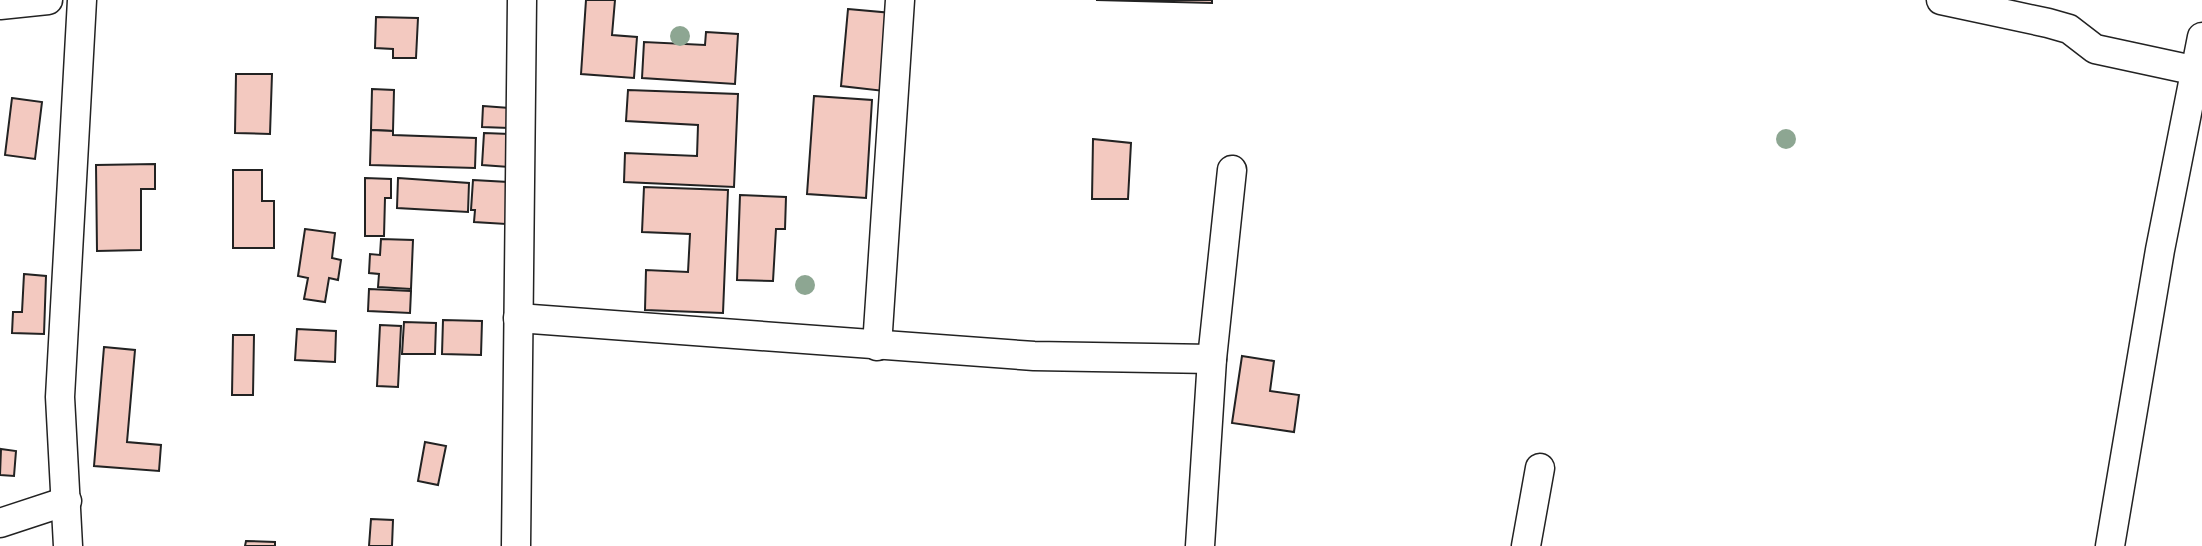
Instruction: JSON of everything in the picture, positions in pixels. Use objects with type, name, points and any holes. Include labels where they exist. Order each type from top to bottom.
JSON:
[{"type":"street","points":[[0,5],[48,0]]},
{"type":"street","points":[[68,546],[60,397],[82,0]]},
{"type":"street","points":[[516,546],[522,0]]},
{"type":"street","points":[[877,346],[900,0]]},
{"type":"street","points":[[1941,0],[2048,23],[2069,29],[2095,49],[2197,71]]},
{"type":"street","points":[[2110,546],[2160,250],[2202,37]]},
{"type":"street","points":[[1200,546],[1212,359],[1232,170]]},
{"type":"street","points":[[518,318],[1034,356],[1212,359]]},
{"type":"street","points":[[1525,546],[1540,468]]},
{"type":"street","points":[[0,523],[67,501]]},
{"type":"building","points":[[586,0],[615,0],[612,35],[637,37],[634,78],[581,74]]},
{"type":"building","points":[[1096,0],[1212,0],[1212,3]]},
{"type":"building","points":[[848,9],[892,13],[884,91],[841,86]]},
{"type":"building","points":[[376,17],[418,18],[416,58],[393,58],[393,49],[375,48]]},
{"type":"building","points":[[706,32],[738,34],[735,84],[642,78],[644,42],[705,45]]},
{"type":"building","points":[[236,74],[272,74],[270,134],[235,133]]},
{"type":"building","points":[[372,89],[394,90],[393,131],[371,130]]},
{"type":"building","points":[[628,90],[738,94],[734,187],[624,182],[625,153],[697,156],[698,125],[626,121]]},
{"type":"building","points":[[814,96],[872,100],[866,198],[807,194]]},
{"type":"building","points":[[12,98],[42,102],[35,159],[5,155]]},
{"type":"building","points":[[483,106],[510,108],[509,128],[482,127]]},
{"type":"building","points":[[371,130],[393,131],[393,135],[476,138],[475,168],[370,165]]},
{"type":"building","points":[[484,133],[511,134],[509,167],[482,165]]},
{"type":"building","points":[[1093,139],[1131,143],[1128,199],[1092,199]]},
{"type":"building","points":[[155,164],[155,189],[141,189],[141,250],[97,251],[96,165]]},
{"type":"building","points":[[233,170],[262,170],[262,201],[274,201],[274,248],[233,248]]},
{"type":"building","points":[[365,178],[391,179],[391,198],[385,198],[384,236],[365,236]]},
{"type":"building","points":[[398,178],[469,183],[468,212],[397,208]]},
{"type":"building","points":[[473,180],[508,182],[506,224],[474,222],[475,210],[471,210]]},
{"type":"building","points":[[644,187],[728,190],[723,313],[645,310],[646,270],[688,272],[690,234],[642,232]]},
{"type":"building","points":[[740,195],[786,197],[785,229],[776,229],[773,281],[737,280]]},
{"type":"building","points":[[305,229],[335,233],[332,258],[341,260],[338,280],[329,278],[325,302],[304,299],[308,278],[298,276]]},
{"type":"building","points":[[381,239],[413,240],[411,289],[378,287],[379,274],[369,273],[370,254],[380,255]]},
{"type":"building","points":[[24,274],[46,276],[44,334],[12,333],[13,312],[22,312]]},
{"type":"building","points":[[369,289],[411,291],[410,313],[368,311]]},
{"type":"building","points":[[443,320],[482,321],[481,355],[442,354]]},
{"type":"building","points":[[404,322],[436,323],[435,354],[402,354]]},
{"type":"building","points":[[380,325],[401,326],[398,387],[377,386]]},
{"type":"building","points":[[297,329],[336,331],[335,362],[295,360]]},
{"type":"building","points":[[233,335],[254,335],[253,395],[232,395]]},
{"type":"building","points":[[104,347],[135,350],[127,442],[161,445],[159,471],[94,466]]},
{"type":"building","points":[[1242,356],[1274,361],[1270,391],[1299,395],[1294,432],[1232,423]]},
{"type":"building","points":[[425,442],[446,446],[438,485],[418,481]]},
{"type":"building","points":[[1,449],[16,451],[14,476],[0,475]]},
{"type":"building","points":[[371,519],[393,520],[392,546],[369,546]]},
{"type":"building","points":[[246,541],[275,542],[275,546],[245,546]]}]
